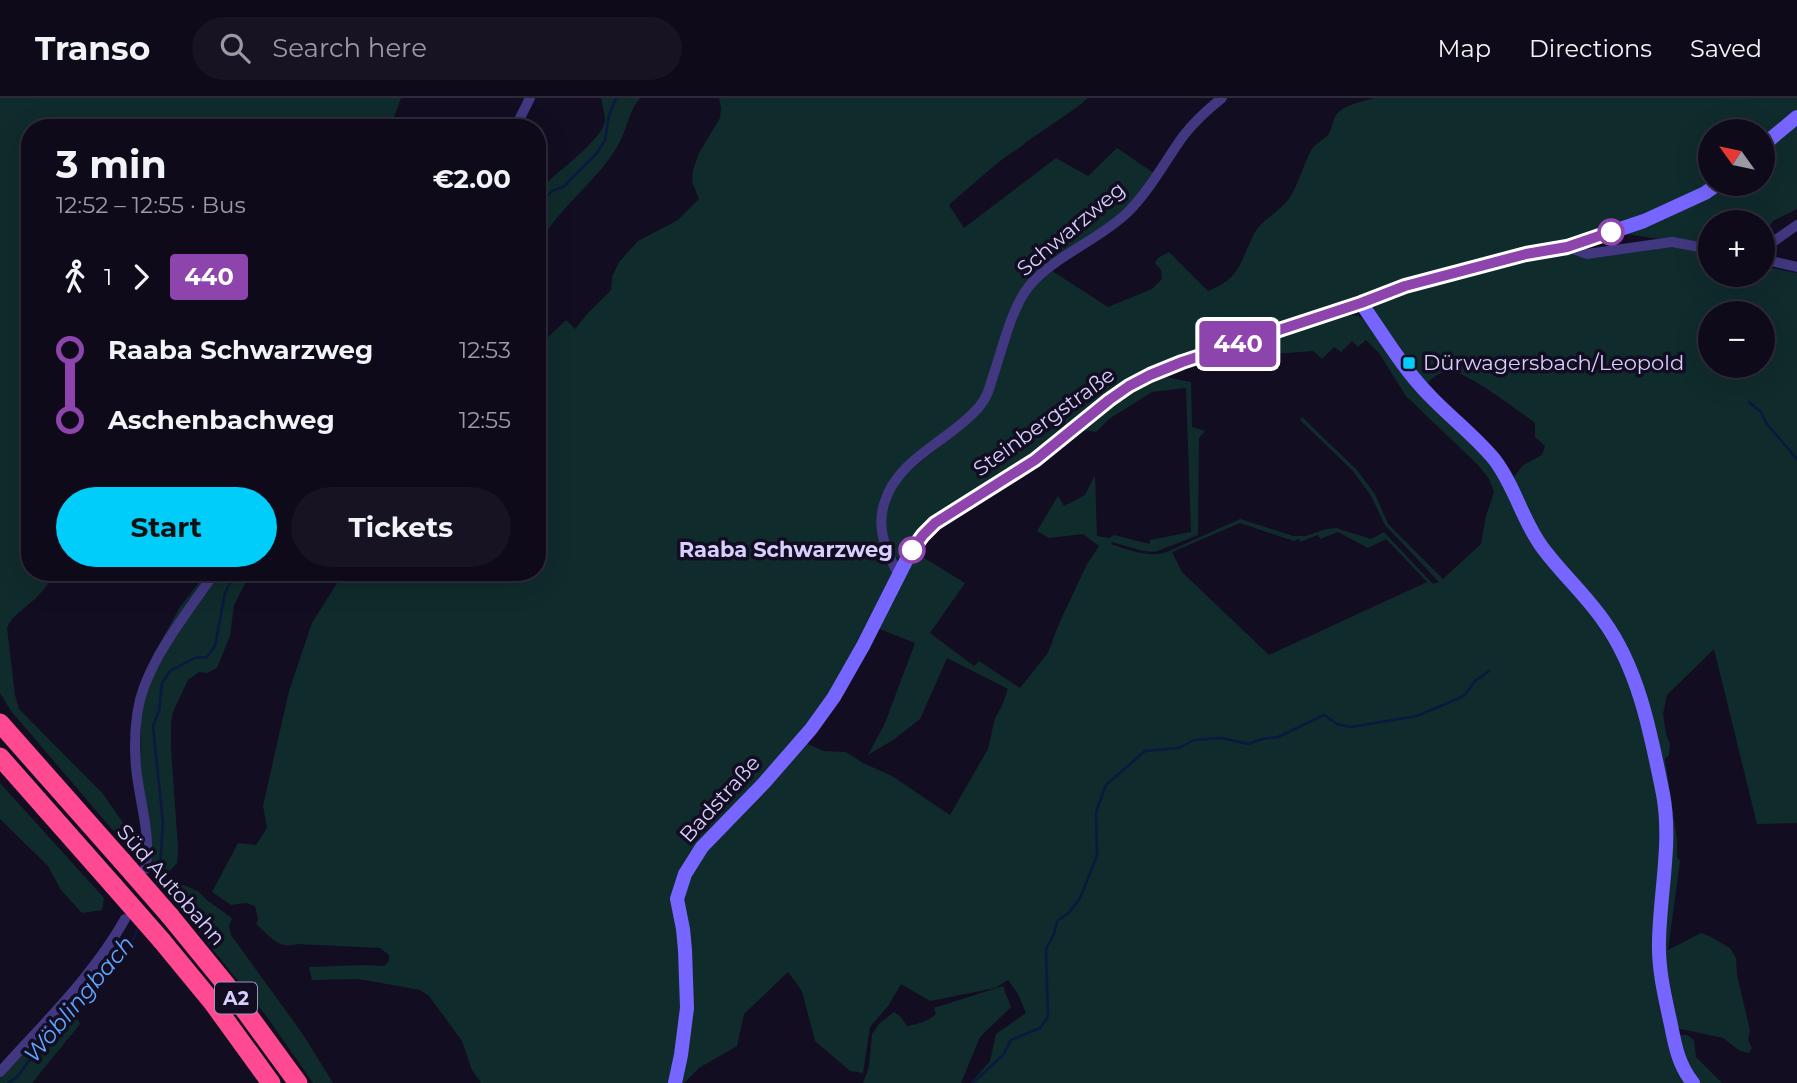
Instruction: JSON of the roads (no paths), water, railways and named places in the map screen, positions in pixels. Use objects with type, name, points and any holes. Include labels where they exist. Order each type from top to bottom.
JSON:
[{"type":"highway","name":"Süd Autobahn","points":[[0,723],[228,986],[298,1083]]},
{"type":"highway","name":"Süd Autobahn","points":[[0,757],[162,941],[213,1003],[271,1083]]},
{"type":"street","points":[[520,119],[530,98]]},
{"type":"street","name":"Schwarzweg","points":[[898,574],[881,532],[884,503],[897,477],[981,405],[989,390],[1017,307],[1030,285],[1062,258],[1122,217],[1146,191],[1194,124],[1222,98]]},
{"type":"street","points":[[1775,135],[1797,117]]},
{"type":"street","name":"Steinbergstraße","points":[[898,574],[916,543],[935,523],[1035,460],[1129,386],[1150,375],[1405,286],[1526,254],[1567,247],[1644,220],[1698,196]]},
{"type":"street","points":[[1775,240],[1797,225]]},
{"type":"street","points":[[1567,247],[1587,254],[1656,243],[1672,242],[1698,247]]},
{"type":"street","points":[[1775,262],[1797,268]]},
{"type":"street","points":[[1361,303],[1417,382],[1493,459],[1509,482],[1531,530],[1542,547],[1603,619],[1621,650],[1645,716],[1663,797],[1667,840],[1660,917],[1660,965],[1676,1048],[1682,1066],[1693,1083]]},
{"type":"street","name":"Badstraße","points":[[675,1083],[687,1008],[685,950],[677,899],[685,874],[702,847],[764,783],[811,729],[834,697],[863,646],[898,574]]},
{"type":"street","points":[[145,869],[146,832],[136,767],[139,703],[152,669],[209,581]]},
{"type":"street","points":[[0,1072],[111,944],[125,919]]},
{"type":"waterway","name":"Wöblingbach","points":[[546,197],[552,191],[563,187],[597,153],[605,140],[609,115],[616,98]]},
{"type":"waterway","points":[[1749,402],[1761,412],[1766,423],[1797,459]]},
{"type":"waterway","name":"Wöblingbach","points":[[155,889],[159,880],[163,823],[153,726],[159,711],[162,683],[170,671],[195,658],[207,657],[215,646],[225,593],[231,581]]},
{"type":"waterway","points":[[973,1083],[1003,1055],[1011,1040],[1040,1028],[1048,1017],[1046,949],[1057,921],[1069,913],[1080,898],[1097,856],[1096,812],[1106,785],[1145,751],[1179,748],[1194,740],[1222,738],[1248,744],[1278,737],[1324,715],[1337,724],[1351,727],[1417,716],[1464,696],[1475,681],[1489,671]]},
{"type":"waterway","name":"Wöblingbach","points":[[8,1083],[17,1077],[55,1025],[132,942],[139,927]]},
{"type":"place","name":"Dürwagersbach/Leopold","points":[[1409,363]]},
{"type":"place","name":"Raaba Schwarzweg","points":[[912,550]]}]
